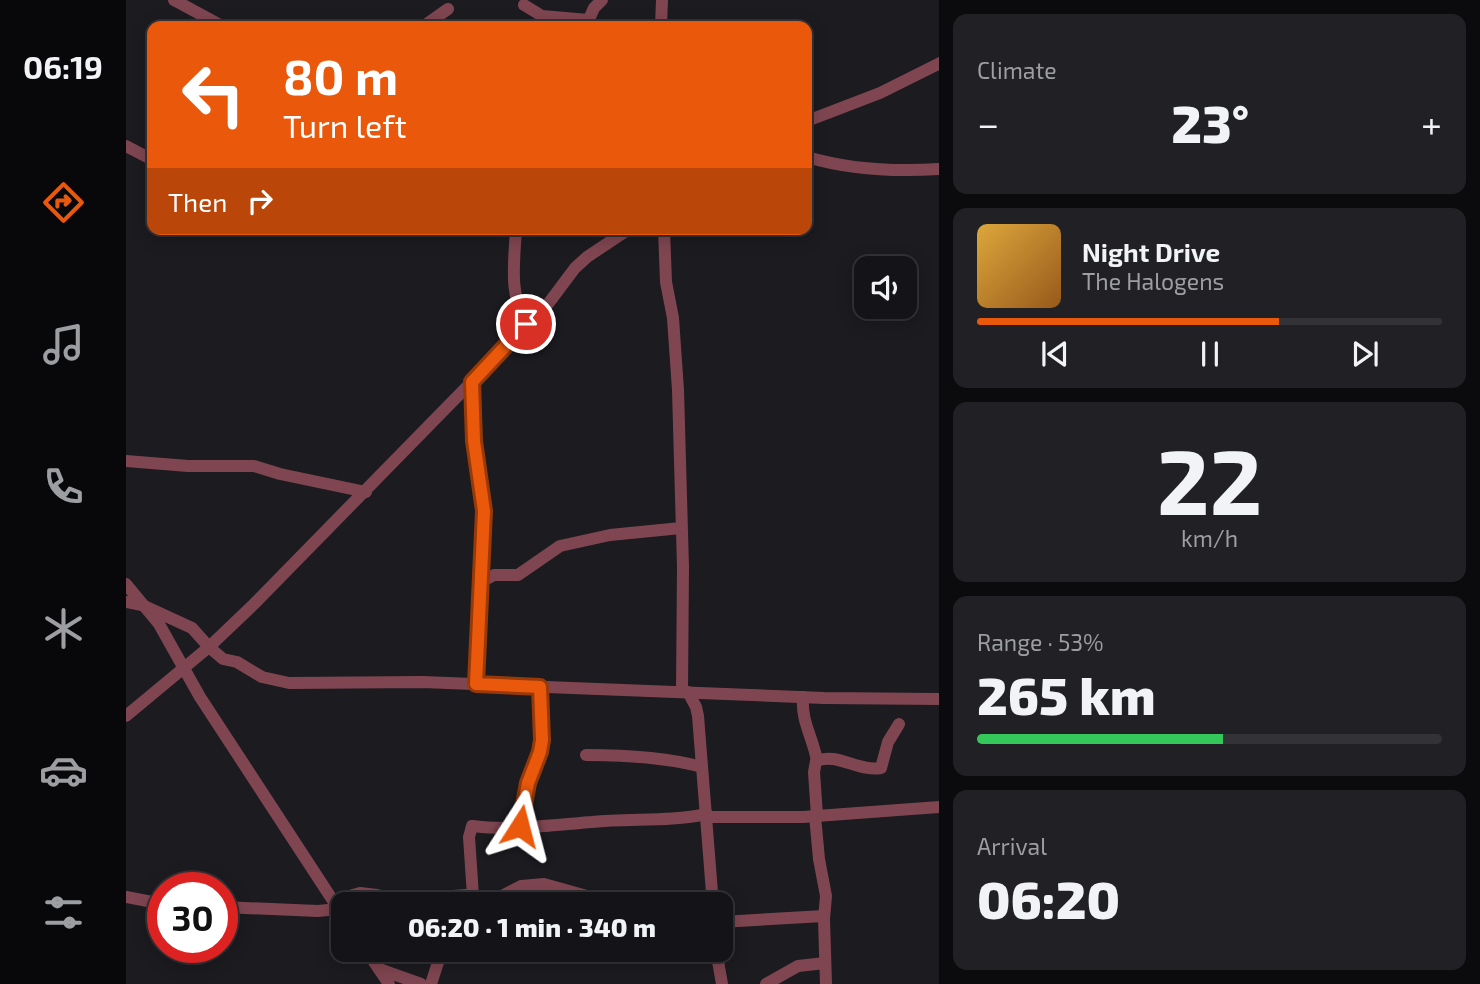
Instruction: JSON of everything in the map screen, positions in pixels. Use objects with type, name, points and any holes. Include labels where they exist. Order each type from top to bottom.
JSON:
[{"type":"street","points":[[174,0],[213,21]]},
{"type":"street","points":[[588,21],[594,8],[602,0]]},
{"type":"street","points":[[661,21],[662,0]]},
{"type":"street","points":[[524,5],[542,16],[574,21]]},
{"type":"street","points":[[431,21],[448,9]]},
{"type":"street","points":[[812,119],[880,93],[939,63]]},
{"type":"street","points":[[126,146],[147,157]]},
{"type":"street","points":[[812,158],[881,172],[939,169]]},
{"type":"street","points":[[516,235],[513,291],[526,324]]},
{"type":"street","points":[[126,716],[209,647],[366,492],[548,304],[587,257],[620,235]]},
{"type":"street","points":[[664,235],[666,282],[673,318],[677,370],[685,692],[696,707],[712,892]]},
{"type":"street","points":[[472,382],[474,441],[484,511],[476,684]]},
{"type":"street","points":[[126,461],[188,466],[254,466],[366,492]]},
{"type":"street","points":[[481,582],[494,575],[518,575],[560,546],[610,535],[681,528]]},
{"type":"street","points":[[126,584],[159,624],[200,697],[331,898]]},
{"type":"street","points":[[126,602],[142,605],[192,628],[223,659],[237,662],[262,677],[289,683],[423,682],[803,697],[939,699]]},
{"type":"street","points":[[520,826],[528,783],[542,740],[540,687]]},
{"type":"street","points":[[803,697],[803,719],[813,741],[817,761],[814,772],[816,816],[819,859],[826,895],[826,984]]},
{"type":"street","points":[[817,761],[834,760],[865,768],[881,768],[888,742],[899,724]]},
{"type":"street","points":[[586,755],[610,754],[669,760],[702,767]]},
{"type":"street","points":[[480,892],[469,836],[470,827],[492,829],[707,816],[816,816],[939,807]]},
{"type":"street","points":[[506,892],[522,886],[544,884],[570,892]]},
{"type":"street","points":[[126,897],[147,901]]},
{"type":"street","points":[[238,908],[331,910]]},
{"type":"street","points":[[733,921],[824,916]]},
{"type":"street","points":[[374,962],[389,984]]},
{"type":"street","points":[[431,984],[438,962]]},
{"type":"street","points":[[718,962],[722,984]]},
{"type":"street","points":[[766,984],[798,966],[825,962]]},
{"type":"street","points":[[379,969],[421,984]]},
{"type":"route","points":[[520,826],[528,783],[542,740],[540,687],[476,684],[484,511],[472,423],[472,382],[526,324]]}]
